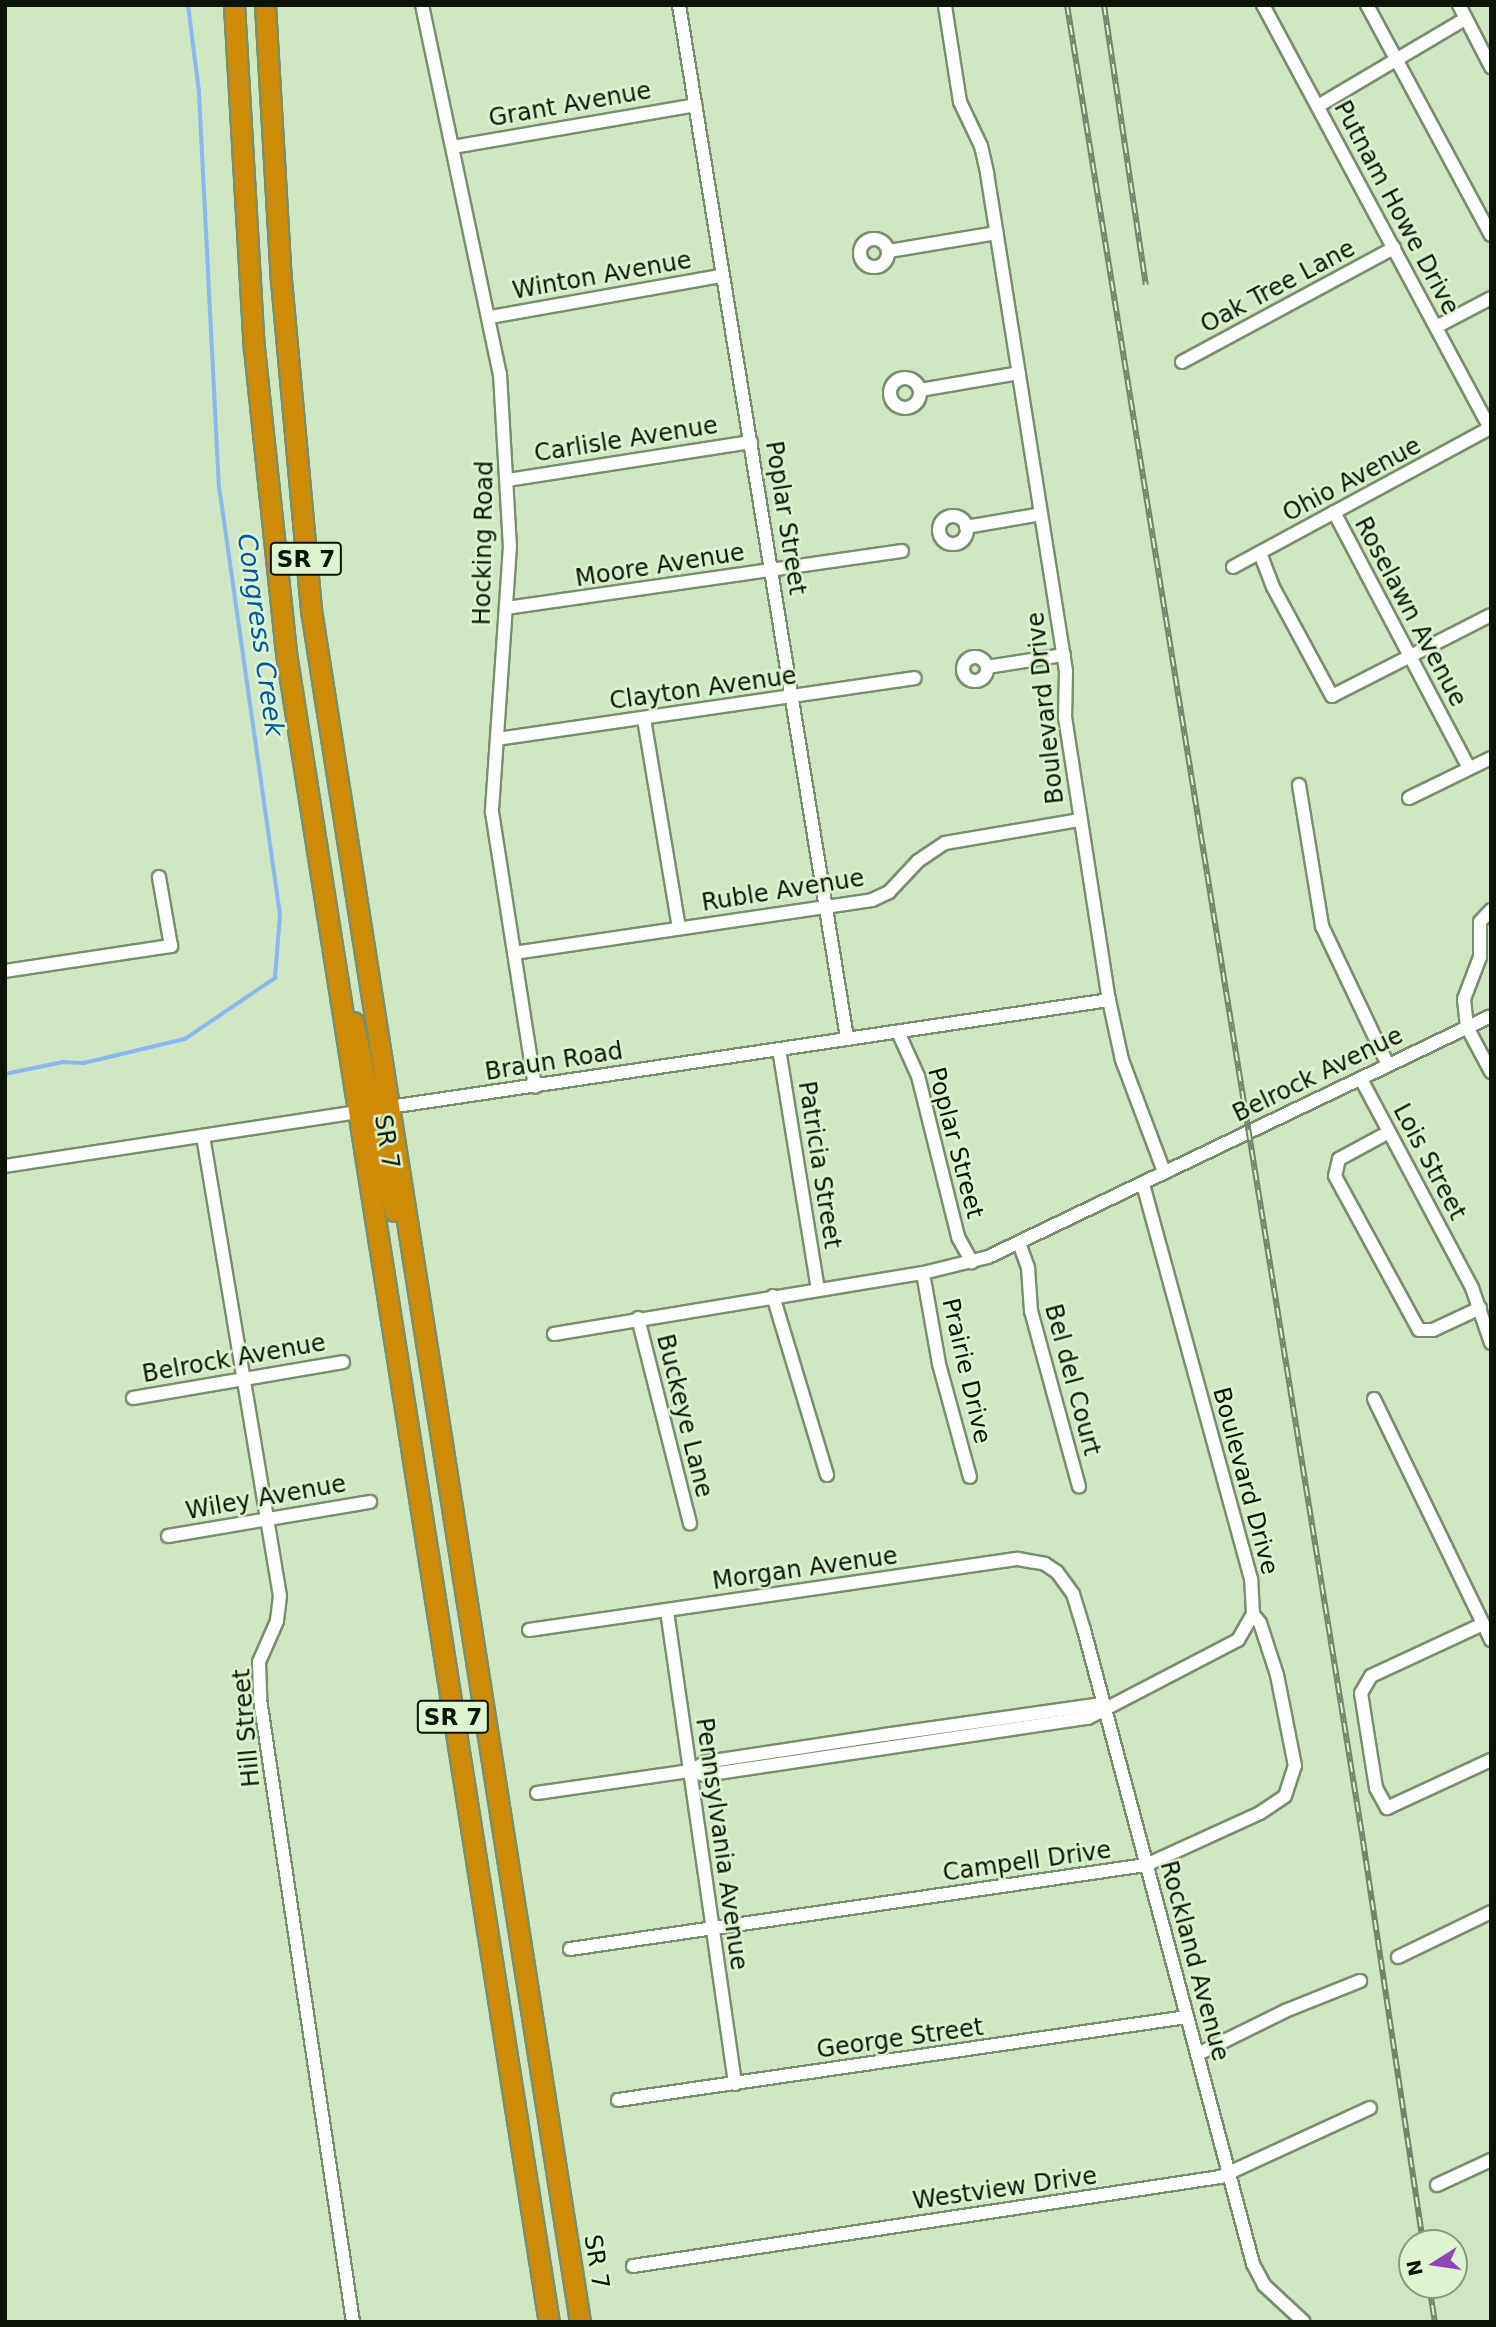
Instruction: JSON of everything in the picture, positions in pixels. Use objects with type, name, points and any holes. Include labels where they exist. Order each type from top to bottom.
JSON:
[{"type":"highway","name":"SR 7","points":[[233,5],[254,348],[270,522],[326,925],[418,1297],[580,2322]]},
{"type":"highway","name":"SR 7","points":[[265,5],[281,280],[307,570],[335,783],[372,1110],[550,2322]]},
{"type":"street","name":"Hocking Road","points":[[422,5],[500,374],[508,480],[506,608],[492,812],[535,1087]]},
{"type":"street","name":"Poplar Street","points":[[678,5],[847,1038]]},
{"type":"street","name":"Boulevard Drive","points":[[944,5],[960,102],[981,146],[996,233],[1064,656],[1064,715],[1109,1000],[1123,1062],[1164,1172]]},
{"type":"street","name":"Putnam Howe Drive","points":[[1263,5],[1490,429]]},
{"type":"street","points":[[1367,5],[1491,235]]},
{"type":"street","points":[[1458,5],[1491,66]]},
{"type":"street","points":[[1318,107],[1465,19]]},
{"type":"street","name":"Grant Avenue","points":[[453,146],[695,105]]},
{"type":"street","points":[[889,251],[996,233]]},
{"type":"street","name":"Oak Tree Lane","points":[[1182,362],[1394,248]]},
{"type":"street","name":"Winton Avenue","points":[[490,317],[721,276]]},
{"type":"street","points":[[1436,327],[1491,298]]},
{"type":"street","points":[[920,390],[1019,373]]},
{"type":"street","name":"Ohio Avenue","points":[[1233,567],[1490,429]]},
{"type":"street","name":"Carlisle Avenue","points":[[508,480],[751,442]]},
{"type":"street","name":"Roselawn Avenue","points":[[1334,512],[1469,768]]},
{"type":"street","points":[[966,527],[1041,513]]},
{"type":"street","name":"Moore Avenue","points":[[506,608],[902,551]]},
{"type":"street","points":[[1260,553],[1311,661],[1334,696],[1491,614]]},
{"type":"street","points":[[987,667],[1064,656]]},
{"type":"street","name":"Clayton Avenue","points":[[497,739],[915,678]]},
{"type":"street","points":[[644,719],[679,928]]},
{"type":"street","points":[[1409,798],[1491,758]]},
{"type":"street","points":[[1299,785],[1322,926],[1388,1065]]},
{"type":"street","name":"Ruble Avenue","points":[[514,953],[877,899],[945,843],[1080,820]]},
{"type":"street","points":[[5,971],[171,946],[159,877]]},
{"type":"street","points":[[1491,910],[1482,916],[1487,927],[1480,957],[1464,991],[1467,1027],[1491,1072]]},
{"type":"street","name":"Braun Road","points":[[5,1166],[847,1038],[899,1034],[1109,1000]]},
{"type":"street","name":"Belrock Avenue","points":[[1143,1183],[1491,1016]]},
{"type":"street","name":"Poplar Street","points":[[899,1034],[918,1076],[958,1237],[972,1262]]},
{"type":"street","name":"Patricia Street","points":[[779,1049],[818,1289]]},
{"type":"street","name":"Lois Street","points":[[1361,1079],[1480,1308],[1491,1343]]},
{"type":"street","points":[[1389,1132],[1339,1159],[1335,1176],[1419,1330],[1433,1330],[1480,1308]]},
{"type":"street","name":"Hill Street","points":[[202,1136],[245,1377],[280,1614],[259,1662],[260,1699],[353,2322]]},
{"type":"street","points":[[554,1334],[923,1273],[972,1262],[1019,1243],[1143,1183]]},
{"type":"street","name":"Boulevard Drive","points":[[537,1793],[690,1771],[706,1762],[884,1735],[1095,1705],[1104,1709],[1225,1651],[1244,1634],[1253,1614],[1251,1579],[1143,1183]]},
{"type":"street","name":"Bel del Court","points":[[1019,1243],[1028,1268],[1031,1311],[1079,1487]]},
{"type":"street","name":"Prairie Drive","points":[[923,1273],[939,1364],[970,1477]]},
{"type":"street","points":[[773,1296],[827,1475]]},
{"type":"street","name":"Buckeye Lane","points":[[638,1318],[690,1524]]},
{"type":"street","name":"Belrock Avenue","points":[[133,1398],[342,1362]]},
{"type":"street","points":[[1374,1399],[1491,1640]]},
{"type":"street","name":"Wiley Avenue","points":[[168,1536],[370,1502]]},
{"type":"street","name":"Morgan Avenue","points":[[529,1630],[1018,1559],[1045,1564],[1057,1572],[1073,1594]]},
{"type":"street","name":"Rockland Avenue","points":[[1073,1594],[1257,2274],[1304,2322]]},
{"type":"street","name":"Pennsylvania Avenue","points":[[667,1611],[735,2084]]},
{"type":"street","name":"Campell Drive","points":[[570,1949],[1146,1865],[1273,1806],[1291,1787],[1294,1758],[1284,1703],[1261,1623],[1253,1614]]},
{"type":"street","points":[[1483,1624],[1371,1676],[1364,1684],[1362,1700],[1384,1807],[1392,1808],[1491,1760]]},
{"type":"street","points":[[1398,1957],[1491,1912]]},
{"type":"street","points":[[1198,2054],[1285,2011],[1360,1981]]},
{"type":"street","name":"George Street","points":[[618,2100],[1188,2017]]},
{"type":"street","name":"Westview Drive","points":[[633,2266],[1230,2173],[1370,2108]]},
{"type":"street","points":[[1437,2185],[1491,2160]]},
{"type":"waterway","name":"Congress Creek","points":[[5,1074],[63,1062],[84,1063],[185,1039],[275,978],[280,915],[219,489],[199,92],[188,5]]},
{"type":"railway","points":[[1067,5],[1363,1841],[1421,2229]]},
{"type":"railway","points":[[1104,5],[1146,285]]},
{"type":"railway","points":[[1431,2299],[1435,2322]]}]
